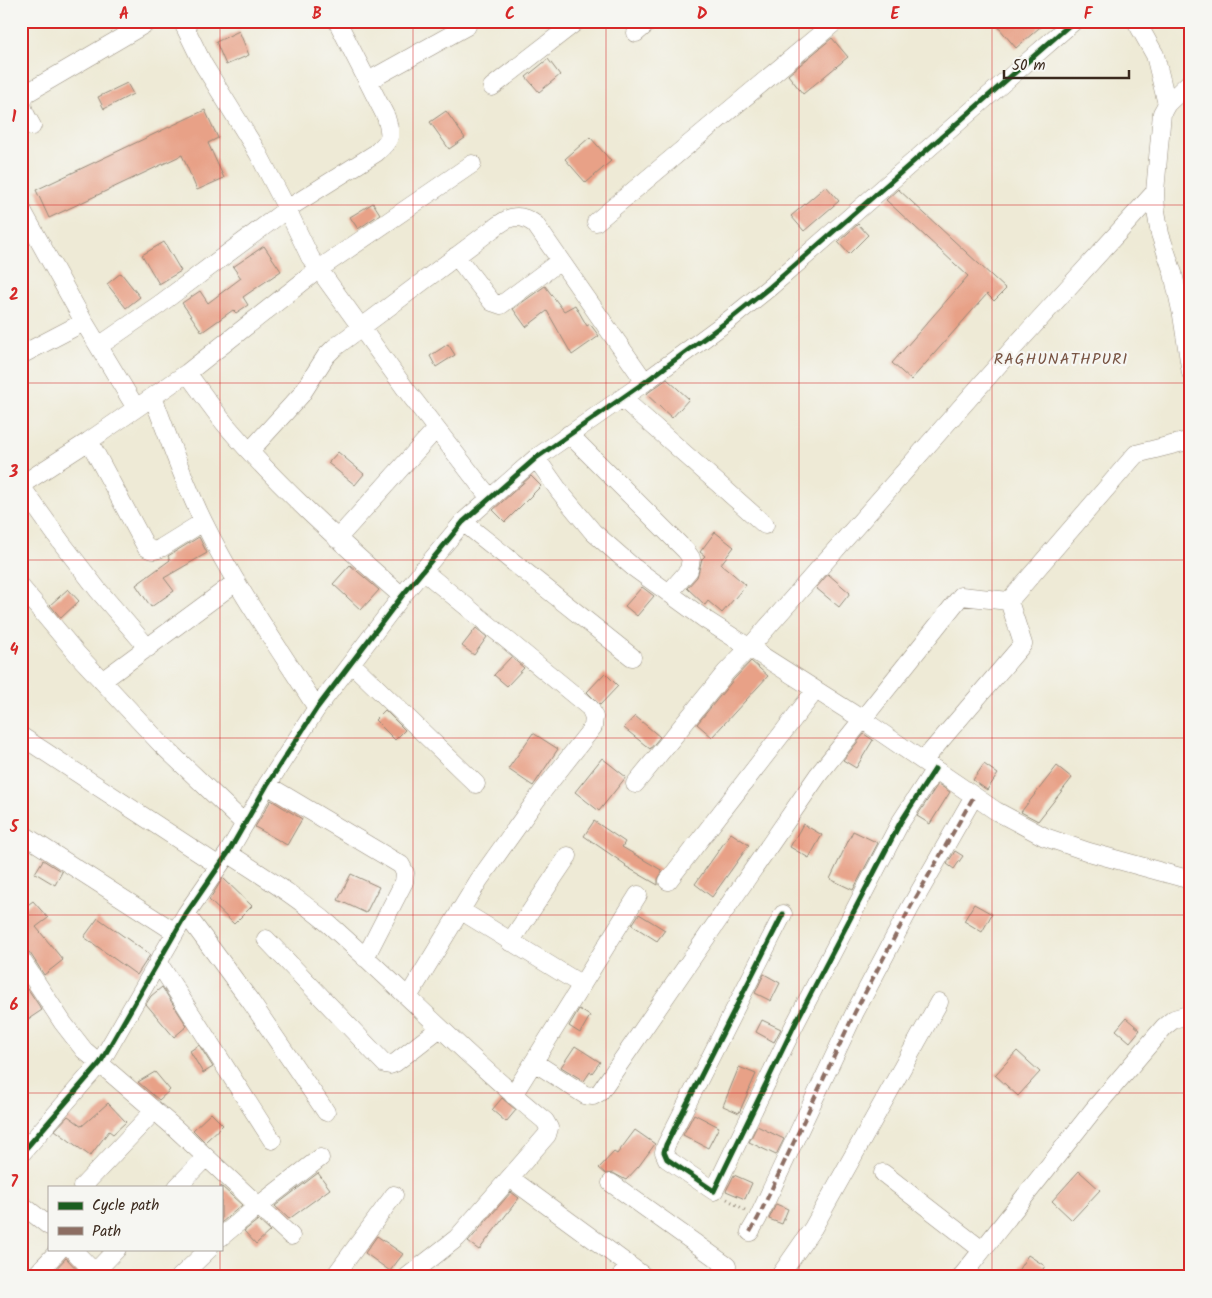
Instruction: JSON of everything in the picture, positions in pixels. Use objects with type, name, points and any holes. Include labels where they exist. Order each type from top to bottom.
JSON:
[{"type":"street","points":[[32,126],[21,106],[22,98],[27,93],[150,21]]},
{"type":"street","points":[[182,21],[204,64],[258,153],[288,209],[310,257],[436,429],[489,497]]},
{"type":"street","points":[[99,346],[160,304],[288,209],[376,153],[387,142],[391,133],[386,118],[337,21]]},
{"type":"street","points":[[492,87],[577,21]]},
{"type":"street","points":[[636,33],[650,21]]},
{"type":"street","points":[[596,222],[836,21]]},
{"type":"street","points":[[21,1154],[100,1063],[186,914],[224,859],[317,708],[422,570],[463,522],[489,497],[536,458],[645,382],[770,288],[1074,21]]},
{"type":"street","points":[[1136,21],[1155,55],[1167,104]]},
{"type":"street","points":[[368,81],[467,26]]},
{"type":"street","points":[[1191,81],[1167,104],[1162,113],[1155,192],[1160,234],[1173,273],[1181,308],[1191,373]]},
{"type":"street","points":[[148,648],[98,590],[21,486],[187,373],[319,270],[472,164]]},
{"type":"street","points":[[635,784],[726,672],[1015,346],[1155,192]]},
{"type":"street","points":[[21,208],[84,322],[136,408]]},
{"type":"street","points":[[250,451],[302,395],[326,356],[361,327],[456,256],[512,217],[527,218],[535,224],[645,382]]},
{"type":"street","points":[[456,256],[492,302],[501,305],[560,261]]},
{"type":"street","points":[[21,355],[84,322]]},
{"type":"street","points":[[187,373],[226,424],[250,451],[337,540],[402,596]]},
{"type":"street","points":[[153,397],[203,522],[236,582],[317,708]]},
{"type":"street","points":[[622,398],[765,524]]},
{"type":"street","points":[[337,540],[436,429]]},
{"type":"street","points":[[569,434],[691,558],[689,570],[669,593]]},
{"type":"street","points":[[1009,601],[1136,454],[1191,440]]},
{"type":"street","points":[[89,441],[146,547],[150,550],[155,551],[203,522]]},
{"type":"street","points":[[536,458],[592,532],[633,567],[706,620],[863,720],[996,811],[1045,837],[1089,852],[1191,880]]},
{"type":"street","points":[[463,522],[632,658]]},
{"type":"street","points":[[408,997],[460,910],[503,845],[593,727],[594,716],[590,708],[422,570]]},
{"type":"street","points":[[102,681],[236,582]]},
{"type":"street","points":[[21,587],[78,655],[161,744],[246,824]]},
{"type":"street","points":[[534,1062],[585,1096],[593,1096],[600,1092],[818,775],[961,596],[1009,601]]},
{"type":"street","points":[[783,914],[664,1152],[667,1159],[714,1191],[794,1026],[929,765],[1022,644],[1009,601]]},
{"type":"street","points":[[351,663],[476,784]]},
{"type":"street","points":[[668,881],[815,690]]},
{"type":"street","points":[[21,736],[224,859],[294,897],[330,925],[440,1028],[514,1095],[545,1120],[549,1128],[547,1135],[510,1178],[457,1238],[407,1277]]},
{"type":"street","points":[[268,785],[401,865],[406,873],[404,882],[365,958]]},
{"type":"street","points":[[754,1225],[855,1012],[910,908],[974,796]]},
{"type":"street","points":[[21,833],[175,932]]},
{"type":"street","points":[[510,942],[568,856]]},
{"type":"street","points":[[514,1095],[638,895]]},
{"type":"street","points":[[460,910],[582,986]]},
{"type":"street","points":[[186,914],[251,1002],[326,1112]]},
{"type":"street","points":[[266,939],[385,1064],[396,1063],[440,1028]]},
{"type":"street","points":[[158,962],[272,1140]]},
{"type":"street","points":[[23,965],[72,1036],[84,1050],[206,1157],[292,1236]]},
{"type":"street","points":[[779,1277],[813,1228],[939,1002]]},
{"type":"street","points":[[961,1277],[1094,1109],[1164,1027],[1174,1019],[1191,1014]]},
{"type":"street","points":[[83,1186],[154,1111]]},
{"type":"street","points":[[178,1186],[206,1157]]},
{"type":"street","points":[[222,1237],[258,1206],[320,1158]]},
{"type":"street","points":[[883,1173],[982,1250]]},
{"type":"street","points":[[510,1178],[625,1272],[645,1277]]},
{"type":"street","points":[[611,1183],[722,1271]]},
{"type":"street","points":[[334,1277],[394,1195]]},
{"type":"street","points":[[21,1204],[48,1225]]},
{"type":"street","points":[[34,1277],[59,1250]]},
{"type":"street","points":[[73,1250],[97,1274],[116,1250]]},
{"type":"street","points":[[180,1277],[208,1250]]},
{"type":"path","points":[[714,1191],[754,1225]]},
{"type":"building","points":[[993,21],[1047,21],[1016,48]]},
{"type":"building","points":[[239,31],[249,55],[226,65],[216,42]]},
{"type":"building","points":[[832,38],[848,57],[803,94],[788,75]]},
{"type":"building","points":[[548,59],[560,75],[539,92],[526,77]]},
{"type":"building","points":[[127,83],[133,94],[104,109],[98,97]]},
{"type":"building","points":[[205,110],[218,138],[208,143],[224,178],[197,190],[182,155],[49,218],[36,190]]},
{"type":"building","points":[[446,111],[465,138],[449,149],[430,122]]},
{"type":"building","points":[[590,137],[611,161],[586,183],[565,159]]},
{"type":"building","points":[[826,186],[839,201],[804,231],[791,216]]},
{"type":"building","points":[[898,189],[1006,289],[994,301],[987,294],[911,380],[892,363],[968,276],[886,200]]},
{"type":"building","points":[[373,203],[380,214],[358,229],[350,217]]},
{"type":"building","points":[[858,224],[868,235],[849,254],[838,242]]},
{"type":"building","points":[[164,242],[181,271],[159,284],[142,255]]},
{"type":"building","points":[[264,246],[281,271],[243,297],[248,305],[236,313],[233,310],[202,332],[182,303],[200,291],[208,303],[241,278],[233,267]]},
{"type":"building","points":[[121,273],[140,297],[126,308],[107,284]]},
{"type":"building","points":[[545,286],[564,311],[575,305],[587,326],[590,324],[599,336],[572,355],[547,311],[526,327],[513,309]]},
{"type":"building","points":[[448,344],[455,355],[436,367],[430,356]]},
{"type":"building","points":[[667,379],[689,399],[672,418],[646,394]]},
{"type":"building","points":[[338,452],[364,474],[355,485],[328,463]]},
{"type":"building","points":[[531,476],[541,486],[505,522],[493,510]]},
{"type":"building","points":[[715,532],[734,547],[721,564],[746,585],[722,613],[708,601],[705,605],[687,588],[697,577],[702,559],[705,556],[700,552]]},
{"type":"building","points":[[199,537],[207,553],[164,578],[174,591],[151,607],[136,585],[170,560],[168,556]]},
{"type":"building","points":[[350,565],[379,590],[361,610],[333,584]]},
{"type":"building","points":[[828,574],[850,593],[839,607],[816,588]]},
{"type":"building","points":[[642,587],[654,596],[637,616],[625,606]]},
{"type":"building","points":[[68,589],[79,601],[61,618],[50,605]]},
{"type":"building","points":[[476,628],[487,637],[474,655],[462,646]]},
{"type":"building","points":[[511,657],[524,668],[507,686],[494,675]]},
{"type":"building","points":[[751,661],[768,676],[712,737],[697,724]]},
{"type":"building","points":[[605,673],[618,686],[600,705],[587,692]]},
{"type":"building","points":[[385,710],[405,730],[395,740],[375,720]]},
{"type":"building","points":[[635,716],[660,737],[650,749],[624,728]]},
{"type":"building","points":[[533,733],[558,749],[533,786],[508,769]]},
{"type":"building","points":[[864,734],[873,740],[856,768],[843,760]]},
{"type":"building","points":[[602,758],[626,777],[599,811],[575,792]]},
{"type":"building","points":[[984,764],[998,774],[987,790],[973,780]]},
{"type":"building","points":[[1057,766],[1072,778],[1038,821],[1021,812]]},
{"type":"building","points":[[938,784],[950,792],[930,824],[917,816]]},
{"type":"building","points":[[271,800],[302,819],[287,845],[255,827]]},
{"type":"building","points":[[594,821],[625,842],[622,847],[663,871],[658,879],[658,885],[625,866],[584,836]]},
{"type":"building","points":[[803,824],[822,835],[809,858],[790,847]]},
{"type":"building","points":[[853,831],[878,843],[853,890],[830,879]]},
{"type":"building","points":[[731,833],[749,845],[712,897],[695,884]]},
{"type":"building","points":[[955,851],[963,856],[954,869],[947,864]]},
{"type":"building","points":[[43,860],[62,872],[55,885],[35,873]]},
{"type":"building","points":[[351,874],[379,887],[366,913],[338,900]]},
{"type":"building","points":[[223,878],[252,906],[234,924],[209,900]]},
{"type":"building","points":[[33,901],[48,918],[36,927],[63,960],[44,975],[30,953],[21,948],[21,910]]},
{"type":"building","points":[[974,904],[992,914],[982,932],[964,921]]},
{"type":"building","points":[[639,914],[665,930],[657,941],[632,925]]},
{"type":"building","points":[[98,918],[150,955],[137,975],[84,937]]},
{"type":"building","points":[[764,974],[780,983],[771,1001],[755,993]]},
{"type":"building","points":[[162,987],[187,1026],[174,1037],[146,1004],[151,996]]},
{"type":"building","points":[[28,989],[42,1010],[27,1020],[21,1011],[21,994]]},
{"type":"building","points":[[579,1009],[590,1016],[580,1033],[569,1026]]},
{"type":"building","points":[[1126,1018],[1140,1030],[1130,1042],[1116,1030]]},
{"type":"building","points":[[762,1020],[781,1029],[774,1042],[756,1032]]},
{"type":"building","points":[[199,1045],[213,1067],[203,1073],[190,1051]]},
{"type":"building","points":[[575,1046],[600,1062],[584,1081],[561,1067]]},
{"type":"building","points":[[1017,1051],[1040,1072],[1018,1096],[995,1075]]},
{"type":"building","points":[[739,1067],[756,1074],[739,1113],[723,1106]]},
{"type":"building","points":[[155,1072],[170,1090],[159,1100],[138,1082]]},
{"type":"building","points":[[502,1098],[516,1110],[506,1122],[492,1110]]},
{"type":"building","points":[[108,1103],[126,1122],[113,1134],[109,1131],[90,1156],[55,1130],[68,1116],[82,1126]]},
{"type":"building","points":[[211,1113],[223,1125],[205,1142],[193,1130]]},
{"type":"building","points":[[694,1114],[719,1127],[708,1148],[683,1135]]},
{"type":"building","points":[[757,1126],[784,1139],[776,1155],[749,1142]]},
{"type":"building","points":[[635,1130],[655,1144],[626,1180],[613,1173],[606,1174],[599,1168],[614,1152],[617,1154]]},
{"type":"building","points":[[1079,1171],[1100,1190],[1072,1220],[1052,1201]]},
{"type":"building","points":[[318,1173],[330,1189],[289,1219],[275,1206]]},
{"type":"building","points":[[734,1175],[752,1183],[745,1199],[726,1191]]},
{"type":"building","points":[[222,1187],[242,1205],[222,1222]]},
{"type":"building","points":[[511,1192],[519,1198],[479,1250],[468,1242]]},
{"type":"building","points":[[776,1204],[788,1209],[782,1224],[769,1219]]},
{"type":"building","points":[[258,1220],[270,1231],[256,1244],[244,1231]]},
{"type":"building","points":[[377,1236],[403,1254],[390,1271],[365,1253]]},
{"type":"building","points":[[1028,1255],[1045,1266],[1038,1277],[1014,1277]]},
{"type":"building","points":[[66,1258],[84,1277],[58,1277],[53,1272]]},
{"type":"marked path","points":[[750,1232],[855,1012],[910,908],[974,796]]},
{"type":"cycle path","points":[[21,1154],[100,1063],[186,914],[228,853],[267,785],[317,708],[402,596],[463,522],[536,458],[645,382],[770,287],[1074,21]]},
{"type":"cycle path","points":[[783,914],[664,1152],[667,1159],[714,1191],[794,1026],[900,823],[935,769]]},
{"type":"district","name":"RAGHUNATHPURI","points":[[1061,359]]}]
